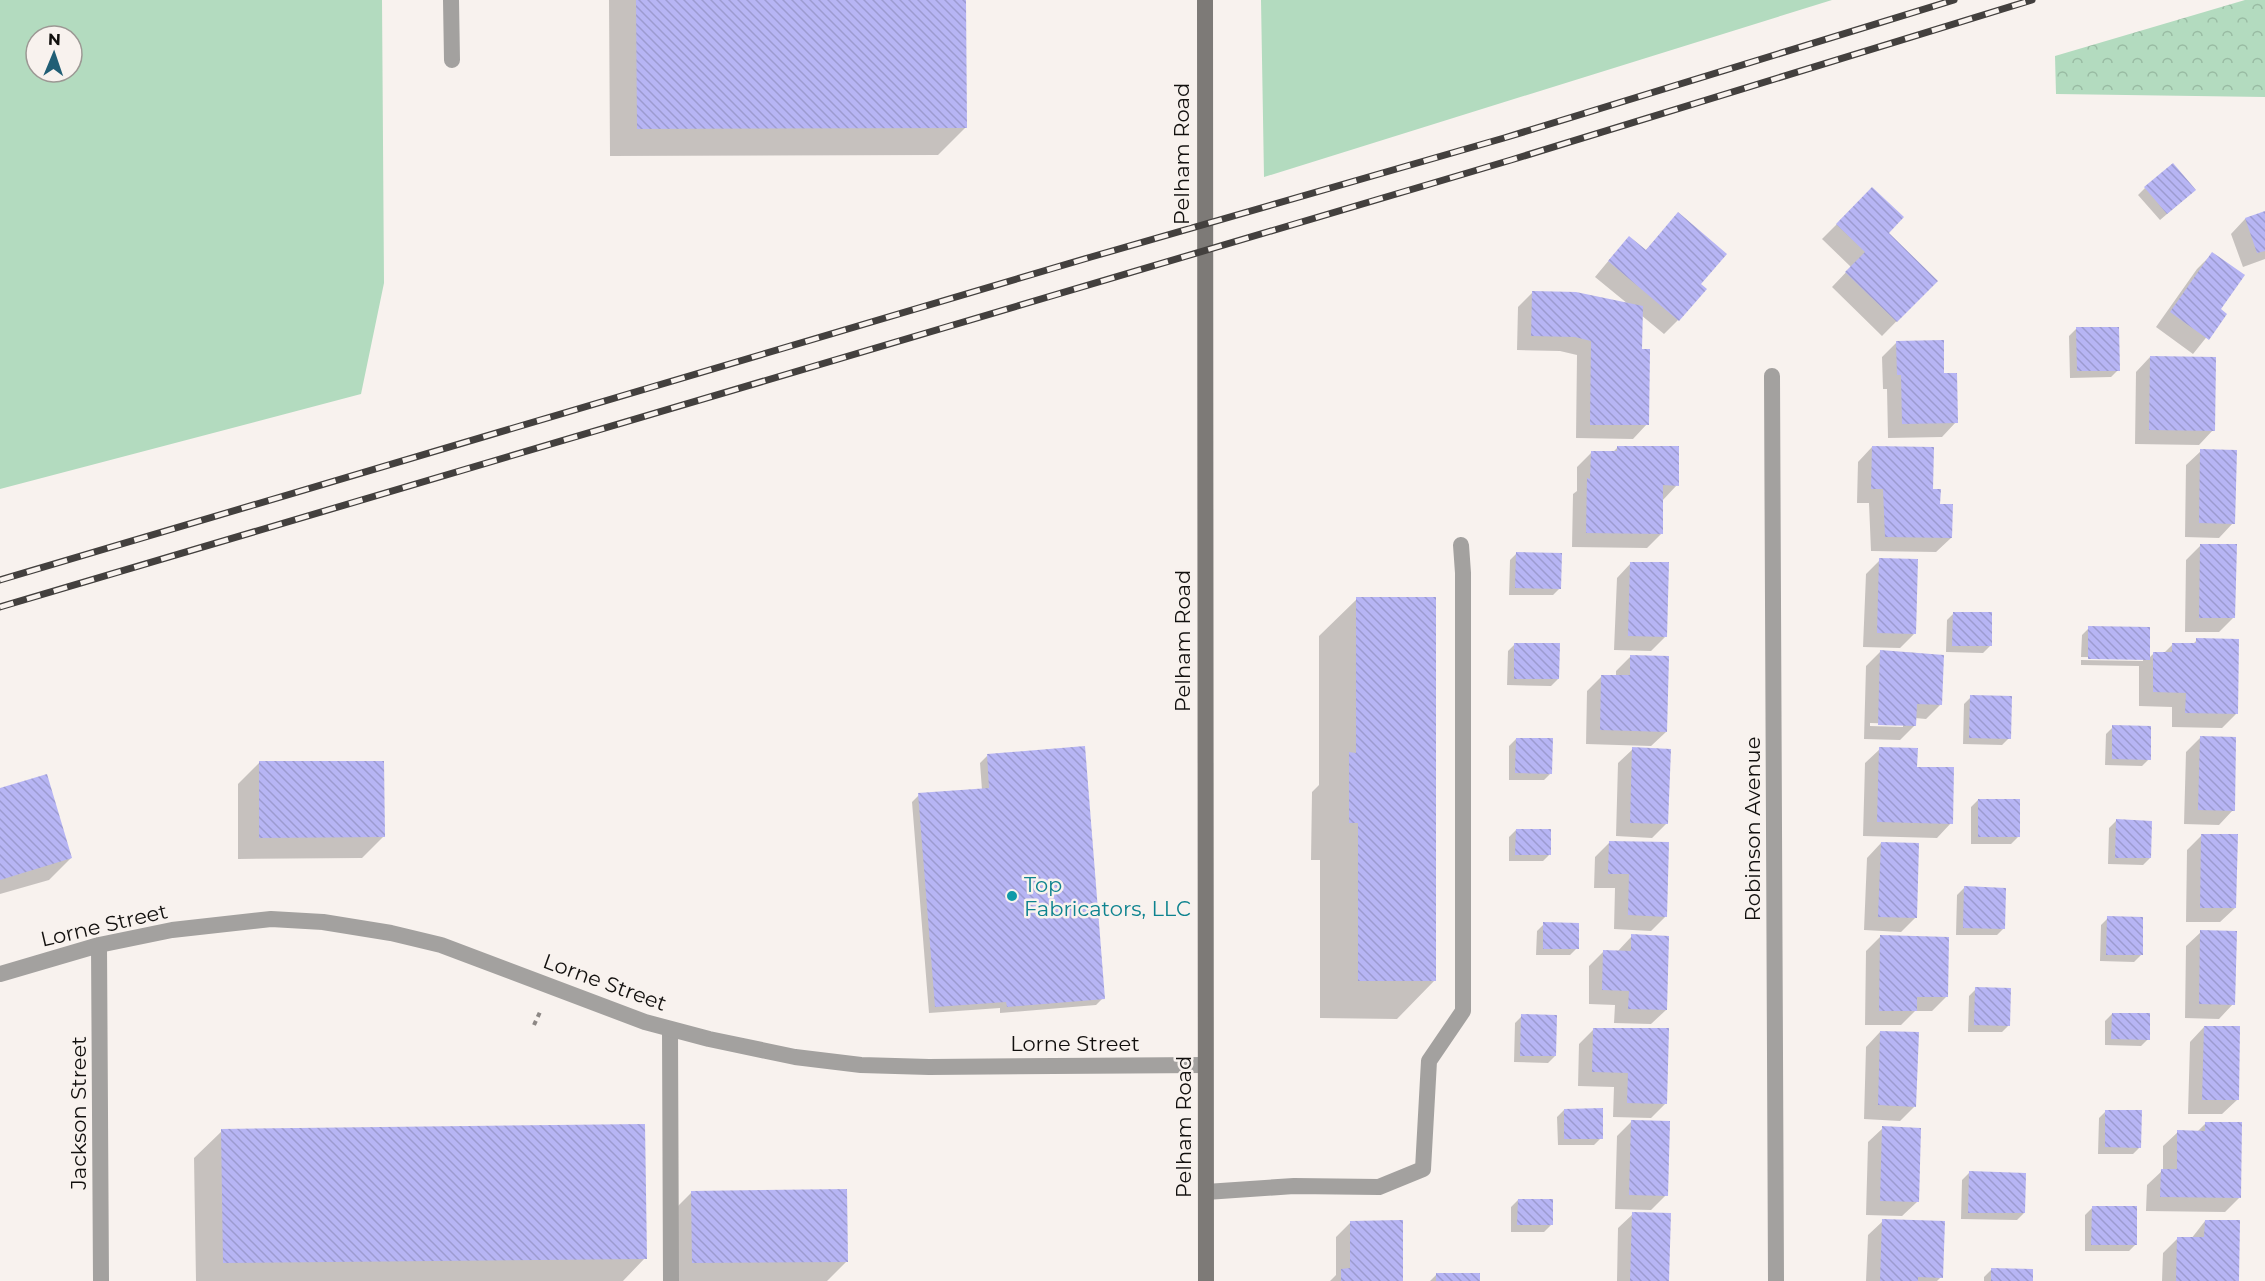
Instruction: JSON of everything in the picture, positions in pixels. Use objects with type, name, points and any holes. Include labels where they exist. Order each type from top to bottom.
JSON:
[{"type":"main road","name":"Pelham Road","points":[[1205,0],[1206,1281]]},
{"type":"street","points":[[451,0],[452,60]]},
{"type":"street","name":"Robinson Avenue","points":[[1772,376],[1776,1281]]},
{"type":"street","points":[[1206,1192],[1294,1186],[1379,1187],[1423,1169],[1429,1061],[1463,1011],[1463,573],[1461,545]]},
{"type":"street","name":"Lorne Street","points":[[0,974],[99,945],[172,930],[271,919],[334,924],[391,933],[441,945],[490,962],[583,1000],[670,1030],[795,1057],[861,1065],[1205,1065]]},
{"type":"street","name":"Jackson Street","points":[[99,945],[101,1281]]},
{"type":"street","points":[[670,1030],[671,1281]]},
{"type":"path","points":[[534,1024],[542,1009]]},
{"type":"green space","points":[[0,0],[382,0],[384,283],[361,394],[0,489]]},
{"type":"green space","points":[[1261,0],[1832,0],[1264,177]]},
{"type":"green space","points":[[2245,0],[2265,0],[2265,97],[2056,94],[2055,56]]},
{"type":"building","points":[[636,0],[966,0],[967,128],[637,129]]},
{"type":"building","points":[[2173,163],[2196,190],[2167,214],[2144,187]]},
{"type":"building","points":[[1872,187],[1904,217],[1889,233],[1938,281],[1897,322],[1845,272],[1865,252],[1836,224]]},
{"type":"building","points":[[2265,211],[2265,251],[2257,253],[2245,218]]},
{"type":"building","points":[[1678,212],[1727,254],[1701,284],[1707,289],[1679,321],[1608,261],[1629,236],[1646,250]]},
{"type":"building","points":[[2212,252],[2245,275],[2221,309],[2227,314],[2209,340],[2170,312]]},
{"type":"building","points":[[1532,291],[1576,292],[1643,306],[1642,349],[1650,349],[1649,425],[1590,425],[1591,341],[1575,337],[1531,336]]},
{"type":"building","points":[[2076,327],[2119,327],[2120,371],[2077,371]]},
{"type":"building","points":[[1944,340],[1944,373],[1957,373],[1958,423],[1902,424],[1901,375],[1897,375],[1896,341]]},
{"type":"building","points":[[2150,356],[2216,357],[2215,431],[2149,430]]},
{"type":"building","points":[[1617,446],[1679,446],[1679,486],[1663,485],[1663,534],[1586,533],[1587,478],[1590,479],[1591,451],[1617,451]]},
{"type":"building","points":[[1872,446],[1934,447],[1933,489],[1941,489],[1940,504],[1953,504],[1952,538],[1885,537],[1883,489],[1871,489]]},
{"type":"building","points":[[2200,449],[2237,450],[2235,524],[2199,523]]},
{"type":"building","points":[[2200,544],[2237,544],[2235,618],[2199,618]]},
{"type":"building","points":[[1516,552],[1562,553],[1561,589],[1515,588]]},
{"type":"building","points":[[1879,558],[1918,559],[1916,634],[1877,633]]},
{"type":"building","points":[[1630,562],[1669,562],[1667,637],[1628,636]]},
{"type":"building","points":[[1356,597],[1436,597],[1436,981],[1358,981],[1358,823],[1349,823],[1349,752],[1356,753]]},
{"type":"building","points":[[1953,612],[1992,612],[1992,646],[1952,646]]},
{"type":"building","points":[[2088,626],[2150,627],[2150,660],[2088,659]]},
{"type":"building","points":[[2196,638],[2239,639],[2238,714],[2185,713],[2186,693],[2153,692],[2153,652],[2172,652],[2172,643],[2196,643]]},
{"type":"building","points":[[1514,643],[1560,643],[1559,679],[1514,679]]},
{"type":"building","points":[[1880,650],[1944,655],[1942,705],[1917,704],[1916,726],[1878,725]]},
{"type":"building","points":[[1630,655],[1669,656],[1667,732],[1600,730],[1601,675],[1630,675]]},
{"type":"building","points":[[1970,695],[2012,696],[2011,739],[1969,738]]},
{"type":"building","points":[[2112,725],[2151,726],[2151,760],[2112,759]]},
{"type":"building","points":[[2200,736],[2236,737],[2235,811],[2198,810]]},
{"type":"building","points":[[1516,738],[1553,738],[1552,774],[1515,773]]},
{"type":"building","name":"Top Fabricators, LLC","points":[[1085,746],[1105,999],[1007,1007],[1006,1002],[935,1007],[918,793],[989,788],[987,754]]},
{"type":"building","points":[[1632,747],[1671,749],[1668,824],[1630,823]]},
{"type":"building","points":[[1879,747],[1918,748],[1917,767],[1954,767],[1953,824],[1877,822]]},
{"type":"building","points":[[259,761],[384,761],[385,837],[259,838]]},
{"type":"building","points":[[47,774],[72,858],[0,880],[0,788]]},
{"type":"building","points":[[1978,799],[2020,799],[2020,837],[1978,837]]},
{"type":"building","points":[[2116,819],[2152,821],[2151,858],[2115,858]]},
{"type":"building","points":[[1516,829],[1551,829],[1551,855],[1515,855]]},
{"type":"building","points":[[2201,834],[2238,834],[2236,908],[2200,908]]},
{"type":"building","points":[[1609,841],[1669,842],[1667,917],[1628,915],[1629,874],[1608,874]]},
{"type":"building","points":[[1881,842],[1919,843],[1917,918],[1878,917]]},
{"type":"building","points":[[1964,886],[2006,888],[2005,929],[1963,928]]},
{"type":"building","points":[[2107,916],[2143,917],[2143,955],[2106,955]]},
{"type":"building","points":[[1543,922],[1579,923],[1579,949],[1543,949]]},
{"type":"building","points":[[2200,930],[2237,931],[2235,1005],[2199,1004]]},
{"type":"building","points":[[1631,934],[1669,936],[1667,1010],[1628,1009],[1629,991],[1602,990],[1603,950],[1631,951]]},
{"type":"building","points":[[1880,935],[1949,937],[1948,997],[1917,997],[1917,1011],[1879,1011]]},
{"type":"building","points":[[1975,987],[2011,988],[2010,1026],[1974,1025]]},
{"type":"building","points":[[2112,1013],[2150,1013],[2150,1040],[2111,1039]]},
{"type":"building","points":[[1521,1014],[1557,1015],[1556,1056],[1520,1056]]},
{"type":"building","points":[[2204,1026],[2240,1026],[2239,1100],[2202,1100]]},
{"type":"building","points":[[1593,1028],[1669,1028],[1667,1104],[1627,1103],[1628,1073],[1592,1072]]},
{"type":"building","points":[[1880,1031],[1919,1032],[1916,1107],[1878,1105]]},
{"type":"building","points":[[1603,1108],[1603,1139],[1564,1139],[1564,1109]]},
{"type":"building","points":[[2105,1110],[2142,1110],[2141,1148],[2105,1147]]},
{"type":"building","points":[[1631,1120],[1670,1121],[1668,1196],[1629,1195]]},
{"type":"building","points":[[2205,1122],[2242,1122],[2241,1198],[2160,1197],[2161,1169],[2177,1169],[2177,1130],[2205,1131]]},
{"type":"building","points":[[645,1124],[647,1259],[223,1263],[221,1129]]},
{"type":"building","points":[[1882,1126],[1921,1128],[1919,1202],[1880,1201]]},
{"type":"building","points":[[1969,1171],[2026,1173],[2025,1213],[1968,1213]]},
{"type":"building","points":[[847,1189],[848,1262],[692,1263],[691,1191]]},
{"type":"building","points":[[1518,1199],[1553,1199],[1553,1225],[1517,1225]]},
{"type":"building","points":[[2092,1206],[2137,1206],[2137,1245],[2091,1245]]},
{"type":"building","points":[[1632,1212],[1671,1213],[1669,1281],[1630,1281]]},
{"type":"building","points":[[1882,1219],[1945,1221],[1943,1278],[1918,1277],[1918,1281],[1880,1281]]},
{"type":"building","points":[[1403,1220],[1403,1281],[1341,1281],[1341,1269],[1350,1268],[1350,1221]]},
{"type":"building","points":[[2205,1220],[2240,1220],[2239,1281],[2176,1281],[2177,1237],[2204,1237]]},
{"type":"building","points":[[1991,1268],[2033,1269],[2033,1281],[1991,1281]]},
{"type":"building","points":[[1436,1273],[1480,1273],[1480,1281],[1436,1281]]},
{"type":"railway","points":[[0,580],[1091,257],[1504,138],[1954,0]]},
{"type":"railway","points":[[0,607],[1511,160],[2032,0]]},
{"type":"place","name":"Top Fabricators, LLC","points":[[1012,896]]}]
